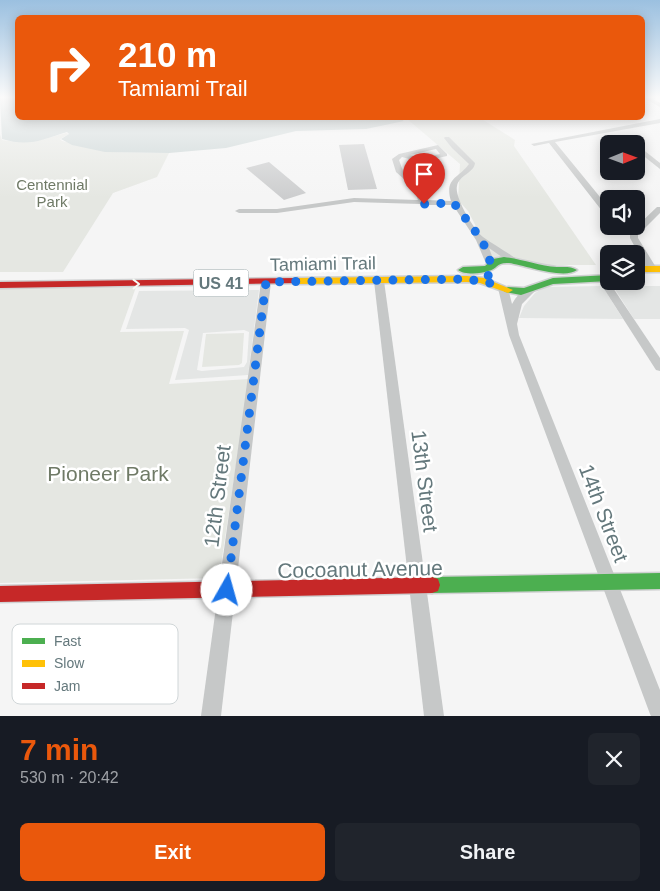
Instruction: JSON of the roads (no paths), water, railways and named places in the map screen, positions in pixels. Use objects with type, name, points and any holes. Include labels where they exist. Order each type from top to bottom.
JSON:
[{"type":"main road","name":"Tamiami Trail","points":[[0,274],[387,272],[489,267],[496,261],[512,260],[559,270],[600,274]]},
{"type":"main road","points":[[529,265],[541,274],[541,284]]},
{"type":"main road","points":[[489,267],[487,274],[499,286]]},
{"type":"main road","points":[[0,280],[99,279],[128,274]]},
{"type":"main road","points":[[530,291],[541,284],[564,279],[600,276]]},
{"type":"main road","name":"Tamiami Trail","points":[[0,285],[467,279],[521,292],[530,291]]},
{"type":"main road","name":"Cocoanut Avenue","points":[[0,594],[660,581]]},
{"type":"street","points":[[447,138],[461,154],[470,158],[472,165],[460,166]]},
{"type":"street","points":[[534,144],[551,141],[600,139]]},
{"type":"street","points":[[551,141],[600,203]]},
{"type":"street","points":[[401,155],[420,160],[445,155],[438,147],[401,155],[395,159],[400,172],[416,186],[424,204]]},
{"type":"street","points":[[645,153],[660,167]]},
{"type":"street","points":[[461,154],[460,166],[452,187],[454,203],[487,253],[489,267]]},
{"type":"street","points":[[239,211],[277,211],[354,200],[424,204],[454,203]]},
{"type":"street","points":[[645,223],[660,209]]},
{"type":"street","points":[[634,235],[634,238],[657,272]]},
{"type":"street","points":[[478,237],[512,260]]},
{"type":"street","name":"13th Street","points":[[379,281],[434,716]]},
{"type":"street","name":"12th Street","points":[[211,716],[266,282]]},
{"type":"street","name":"14th Street","points":[[499,286],[512,326],[608,583],[660,714]]},
{"type":"street","points":[[616,290],[660,368]]},
{"type":"street","points":[[512,326],[516,303],[522,295],[530,291]]},
{"type":"park label","name":"Centennial Park","points":[[52,192]]},
{"type":"park label","name":"Pioneer Park","points":[[108,473]]}]
